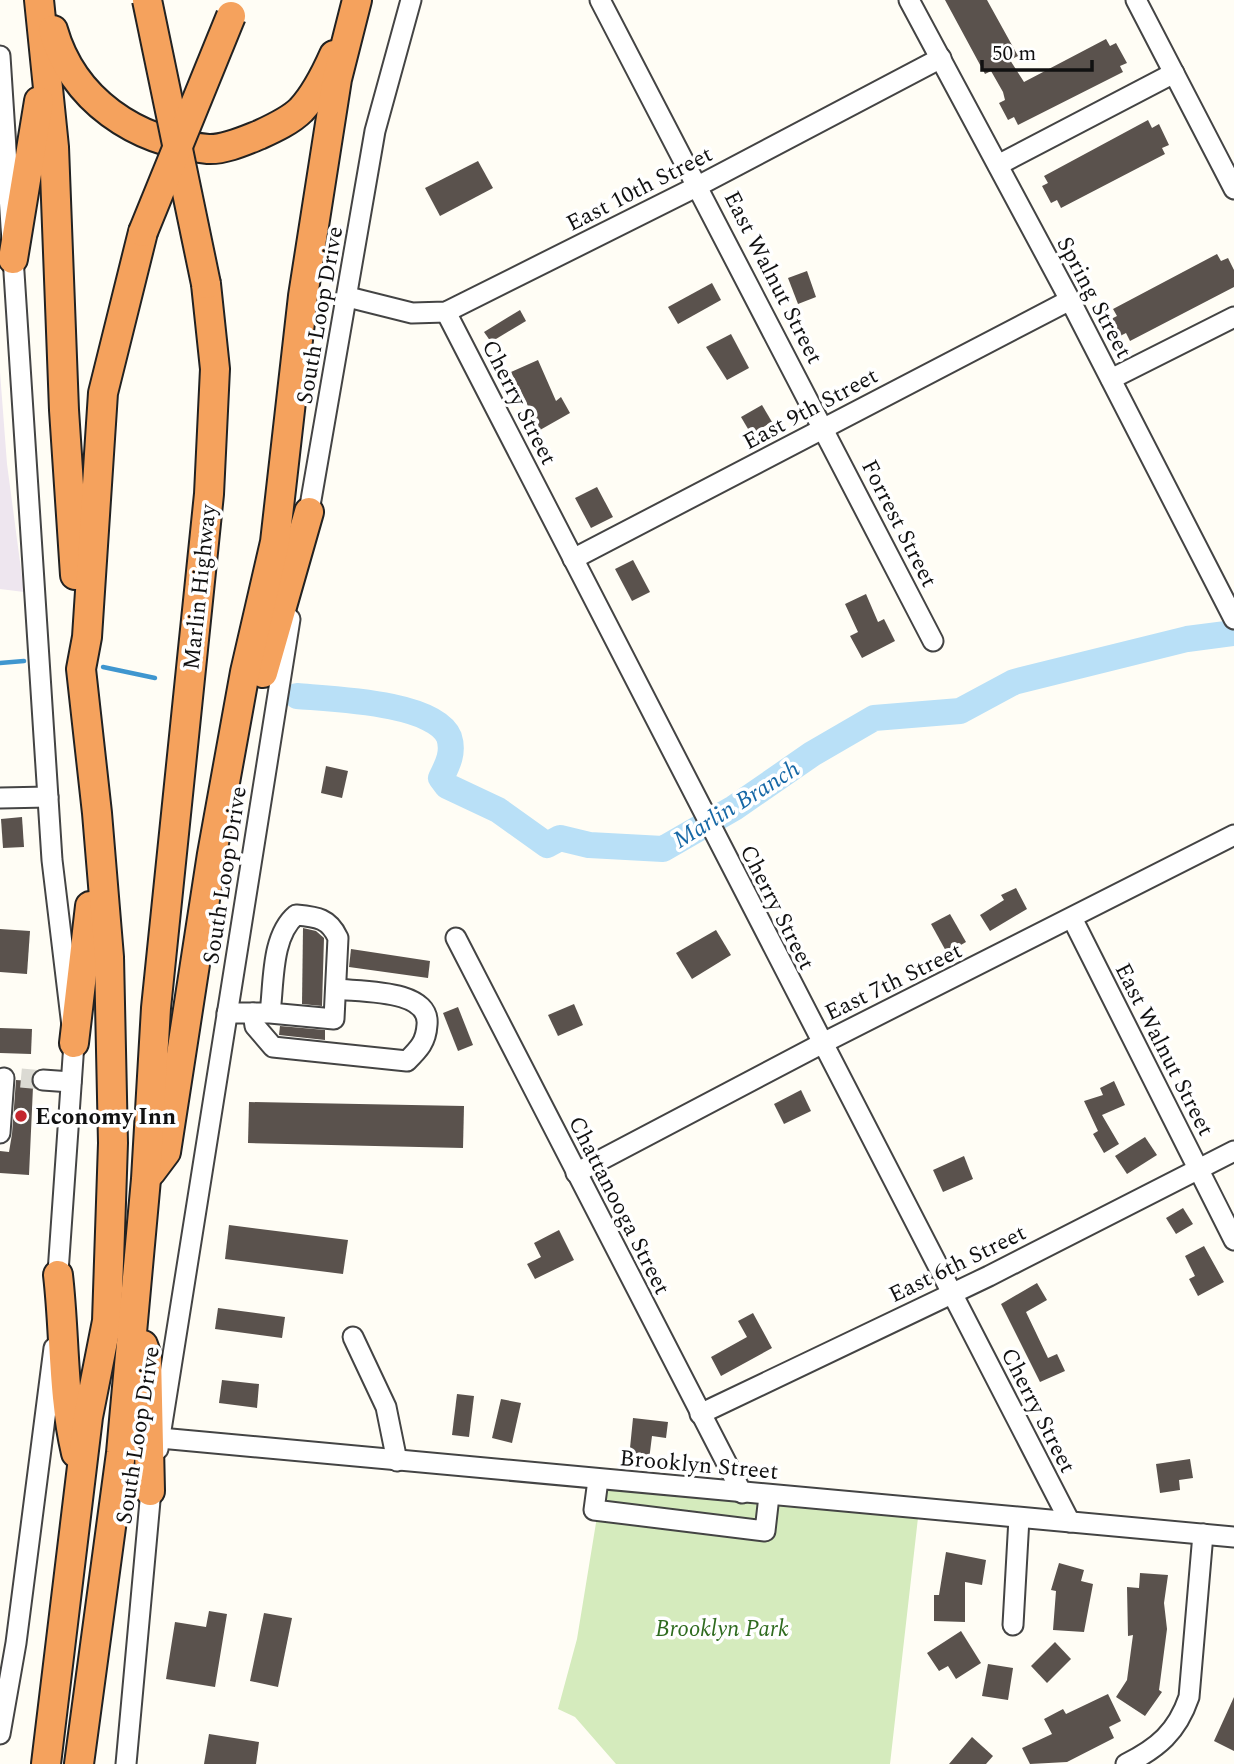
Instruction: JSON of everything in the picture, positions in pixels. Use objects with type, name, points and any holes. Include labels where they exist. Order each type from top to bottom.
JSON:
[{"type":"highway","points":[[39,0],[54,147],[64,410],[81,669],[109,957],[113,1143],[107,1321],[88,1417],[46,1764]]},
{"type":"highway","points":[[44,0],[60,55],[82,89],[107,113],[144,134],[210,149],[241,142],[270,130],[300,111],[327,71],[354,10]]},
{"type":"highway","name":"Marlin Highway","points":[[79,1764],[121,1453],[146,1179],[156,1008],[209,494],[215,369],[205,284],[147,0]]},
{"type":"highway","points":[[81,669],[87,637],[103,393],[143,232],[235,8]]},
{"type":"highway","points":[[146,1179],[166,1152],[212,854],[245,672],[275,542],[303,296],[333,104],[354,10]]},
{"type":"highway","points":[[13,259],[46,64]]},
{"type":"highway","points":[[212,854],[309,512]]},
{"type":"highway","points":[[74,1043],[87,958],[97,813]]},
{"type":"highway","points":[[58,1275],[69,1425],[81,1474]]},
{"type":"highway","points":[[134,1319],[148,1356],[150,1490]]},
{"type":"street","name":"South Loop Drive","points":[[126,1764],[150,1490],[227,1013],[375,131],[411,0]]},
{"type":"street","name":"East Walnut Street","points":[[600,0],[825,429]]},
{"type":"street","name":"Spring Street","points":[[909,0],[1111,379],[1226,587],[1234,619]]},
{"type":"street","points":[[1136,0],[1234,189]]},
{"type":"street","points":[[0,56],[52,860],[74,1043],[55,1343],[16,1643],[0,1734]]},
{"type":"street","name":"East 10th Street","points":[[348,297],[412,313],[446,312],[698,186],[941,58]]},
{"type":"street","points":[[998,166],[1174,73]]},
{"type":"street","name":"East 9th Street","points":[[573,559],[1070,300]]},
{"type":"street","name":"Cherry Street","points":[[446,312],[821,1044],[1070,1522]]},
{"type":"street","points":[[1111,379],[1234,317]]},
{"type":"street","name":"Forrest Street","points":[[825,429],[933,641]]},
{"type":"street","points":[[0,798],[48,797]]},
{"type":"street","name":"East 7th Street","points":[[576,1173],[821,1044],[1234,835]]},
{"type":"street","points":[[330,1053],[338,938],[333,926],[321,918],[296,915],[290,920],[277,952],[255,1026],[274,1047],[330,1053],[407,1061],[423,1046],[428,1021],[423,1006],[411,998],[336,989]]},
{"type":"street","name":"East Walnut Street","points":[[1072,918],[1234,1240]]},
{"type":"street","name":"Chattanooga Street","points":[[456,938],[741,1493]]},
{"type":"street","points":[[227,1013],[334,1019]]},
{"type":"street","points":[[0,1133],[9,1078]]},
{"type":"street","points":[[43,1080],[71,1082]]},
{"type":"street","name":"East 6th Street","points":[[700,1414],[951,1294],[1234,1151]]},
{"type":"street","points":[[353,1337],[386,1407],[397,1461]]},
{"type":"street","name":"Brooklyn Street","points":[[160,1438],[1234,1537]]},
{"type":"street","points":[[598,1479],[594,1510],[765,1531],[769,1496]]},
{"type":"street","points":[[1013,1625],[1019,1518]]},
{"type":"street","points":[[1126,1764],[1162,1744],[1183,1715],[1189,1697],[1203,1534]]},
{"type":"shaded area","points":[[0,372],[7,464],[24,592],[0,589]]},
{"type":"green space","name":"Brooklyn Park","points":[[603,1480],[919,1509],[890,1764],[616,1764],[575,1717],[558,1709],[577,1639]]},
{"type":"building","points":[[945,0],[987,0],[1018,56],[1010,60],[1024,82],[1106,39],[1110,46],[1116,43],[1127,63],[1120,66],[1123,72],[1018,125],[1014,117],[1008,120],[999,103],[1005,100],[1003,92],[991,71],[985,74]]},
{"type":"building","points":[[1148,120],[1152,128],[1159,124],[1169,145],[1162,148],[1165,154],[1061,208],[1057,200],[1051,203],[1042,186],[1048,183],[1044,176]]},
{"type":"building","points":[[478,161],[493,188],[440,216],[425,188]]},
{"type":"building","points":[[1217,254],[1221,261],[1228,258],[1234,270],[1234,287],[1130,341],[1126,333],[1120,336],[1111,319],[1117,316],[1113,309]]},
{"type":"building","points":[[807,271],[816,297],[798,304],[788,278]]},
{"type":"building","points":[[712,283],[721,300],[678,324],[668,307]]},
{"type":"building","points":[[520,310],[526,321],[491,342],[484,332]]},
{"type":"building","points":[[731,334],[749,368],[727,380],[706,347]]},
{"type":"building","points":[[538,360],[556,401],[561,397],[570,413],[540,430],[511,372]]},
{"type":"building","points":[[762,405],[772,422],[751,434],[741,417]]},
{"type":"building","points":[[597,487],[613,517],[591,528],[575,498]]},
{"type":"building","points":[[633,560],[650,592],[632,601],[615,569]]},
{"type":"building","points":[[866,594],[878,622],[884,619],[895,641],[862,658],[850,636],[858,632],[845,604]]},
{"type":"building","points":[[326,766],[348,771],[342,798],[321,793]]},
{"type":"building","points":[[22,817],[24,847],[3,848],[1,819]]},
{"type":"building","points":[[1016,888],[1027,909],[990,931],[980,915],[1004,900],[1001,895]]},
{"type":"building","points":[[950,914],[966,942],[947,953],[931,924]]},
{"type":"building","points":[[303,928],[316,931],[324,938],[322,1006],[302,1004]]},
{"type":"building","points":[[0,929],[30,931],[27,974],[0,972]]},
{"type":"building","points":[[716,930],[731,955],[692,979],[676,953]]},
{"type":"building","points":[[351,949],[430,961],[428,978],[349,967]]},
{"type":"building","points":[[574,1004],[583,1025],[558,1036],[548,1015]]},
{"type":"building","points":[[458,1007],[473,1045],[458,1051],[443,1013]]},
{"type":"building","points":[[280,1026],[325,1030],[325,1040],[279,1035]]},
{"type":"building","name":"Economy Inn","points":[[0,1028],[32,1029],[31,1054],[0,1053]]},
{"type":"building","name":"Economy Inn","points":[[16,1080],[31,1081],[33,1087],[29,1175],[0,1173],[0,1151],[9,1152]]},
{"type":"building","points":[[1114,1081],[1125,1105],[1102,1115],[1119,1144],[1104,1153],[1093,1134],[1098,1131],[1084,1101],[1103,1095],[1100,1088]]},
{"type":"building","points":[[801,1090],[811,1111],[784,1124],[774,1104]]},
{"type":"building","points":[[249,1102],[464,1106],[463,1148],[248,1143]]},
{"type":"building","points":[[1145,1137],[1157,1155],[1127,1174],[1115,1156]]},
{"type":"building","points":[[964,1156],[973,1179],[943,1192],[933,1170]]},
{"type":"building","points":[[1183,1208],[1193,1224],[1176,1234],[1166,1218]]},
{"type":"building","points":[[229,1225],[348,1240],[343,1274],[225,1259]]},
{"type":"building","points":[[559,1230],[574,1260],[535,1279],[527,1264],[541,1257],[534,1243]]},
{"type":"building","points":[[1204,1246],[1224,1282],[1198,1296],[1189,1279],[1195,1276],[1185,1256]]},
{"type":"building","points":[[1037,1283],[1047,1300],[1026,1312],[1048,1358],[1057,1354],[1065,1371],[1040,1382],[1001,1304]]},
{"type":"building","points":[[218,1308],[285,1317],[282,1338],[215,1329]]},
{"type":"building","points":[[753,1313],[772,1348],[721,1376],[711,1357],[747,1337],[738,1321]]},
{"type":"building","points":[[222,1380],[259,1384],[257,1408],[219,1403]]},
{"type":"building","points":[[457,1394],[474,1396],[469,1437],[452,1435]]},
{"type":"building","points":[[501,1399],[521,1403],[512,1443],[492,1438]]},
{"type":"building","points":[[633,1418],[668,1422],[666,1438],[652,1436],[649,1460],[629,1458]]},
{"type":"building","points":[[1190,1459],[1193,1478],[1179,1480],[1180,1490],[1160,1493],[1156,1464]]},
{"type":"building","points":[[946,1552],[986,1560],[982,1585],[965,1582],[965,1622],[934,1621],[934,1595],[939,1595]]},
{"type":"building","points":[[1059,1563],[1084,1570],[1081,1581],[1093,1584],[1084,1632],[1053,1630],[1056,1591],[1051,1590]]},
{"type":"building","points":[[1140,1573],[1168,1575],[1164,1603],[1167,1629],[1159,1690],[1162,1692],[1145,1716],[1116,1697],[1127,1680],[1133,1635],[1128,1636],[1127,1587],[1139,1588]]},
{"type":"building","points":[[209,1611],[227,1614],[215,1687],[166,1679],[175,1622],[206,1627]]},
{"type":"building","points":[[264,1613],[292,1618],[278,1687],[250,1681]]},
{"type":"building","points":[[961,1631],[981,1663],[956,1679],[948,1666],[939,1671],[927,1653]]},
{"type":"building","points":[[1055,1642],[1071,1659],[1047,1683],[1031,1666]]},
{"type":"building","points":[[988,1664],[1013,1668],[1008,1700],[982,1696]]},
{"type":"building","points":[[1108,1694],[1121,1721],[1109,1727],[1114,1738],[1067,1762],[1030,1764],[1022,1748],[1052,1734],[1044,1719],[1063,1709],[1066,1714]]},
{"type":"building","points":[[1234,1697],[1234,1751],[1214,1741]]},
{"type":"building","points":[[209,1734],[259,1742],[256,1764],[204,1764]]},
{"type":"building","points":[[972,1737],[993,1756],[986,1764],[949,1764]]},
{"type":"waterway","name":"Marlin Branch","points":[[297,696],[356,701],[403,709],[440,725],[449,737],[451,748],[450,758],[441,778],[447,786],[498,810],[547,845],[560,838],[589,845],[663,849],[734,808],[812,754],[874,718],[960,711],[1014,682],[1187,639],[1234,633]]},
{"type":"waterway","name":"Marlin Branch","points":[[0,663],[24,661]]},
{"type":"waterway","name":"Marlin Branch","points":[[103,667],[155,678]]},
{"type":"tunnel","points":[[21,1078],[43,1080]]},
{"type":"place","name":"Economy Inn","points":[[21,1116]]}]
